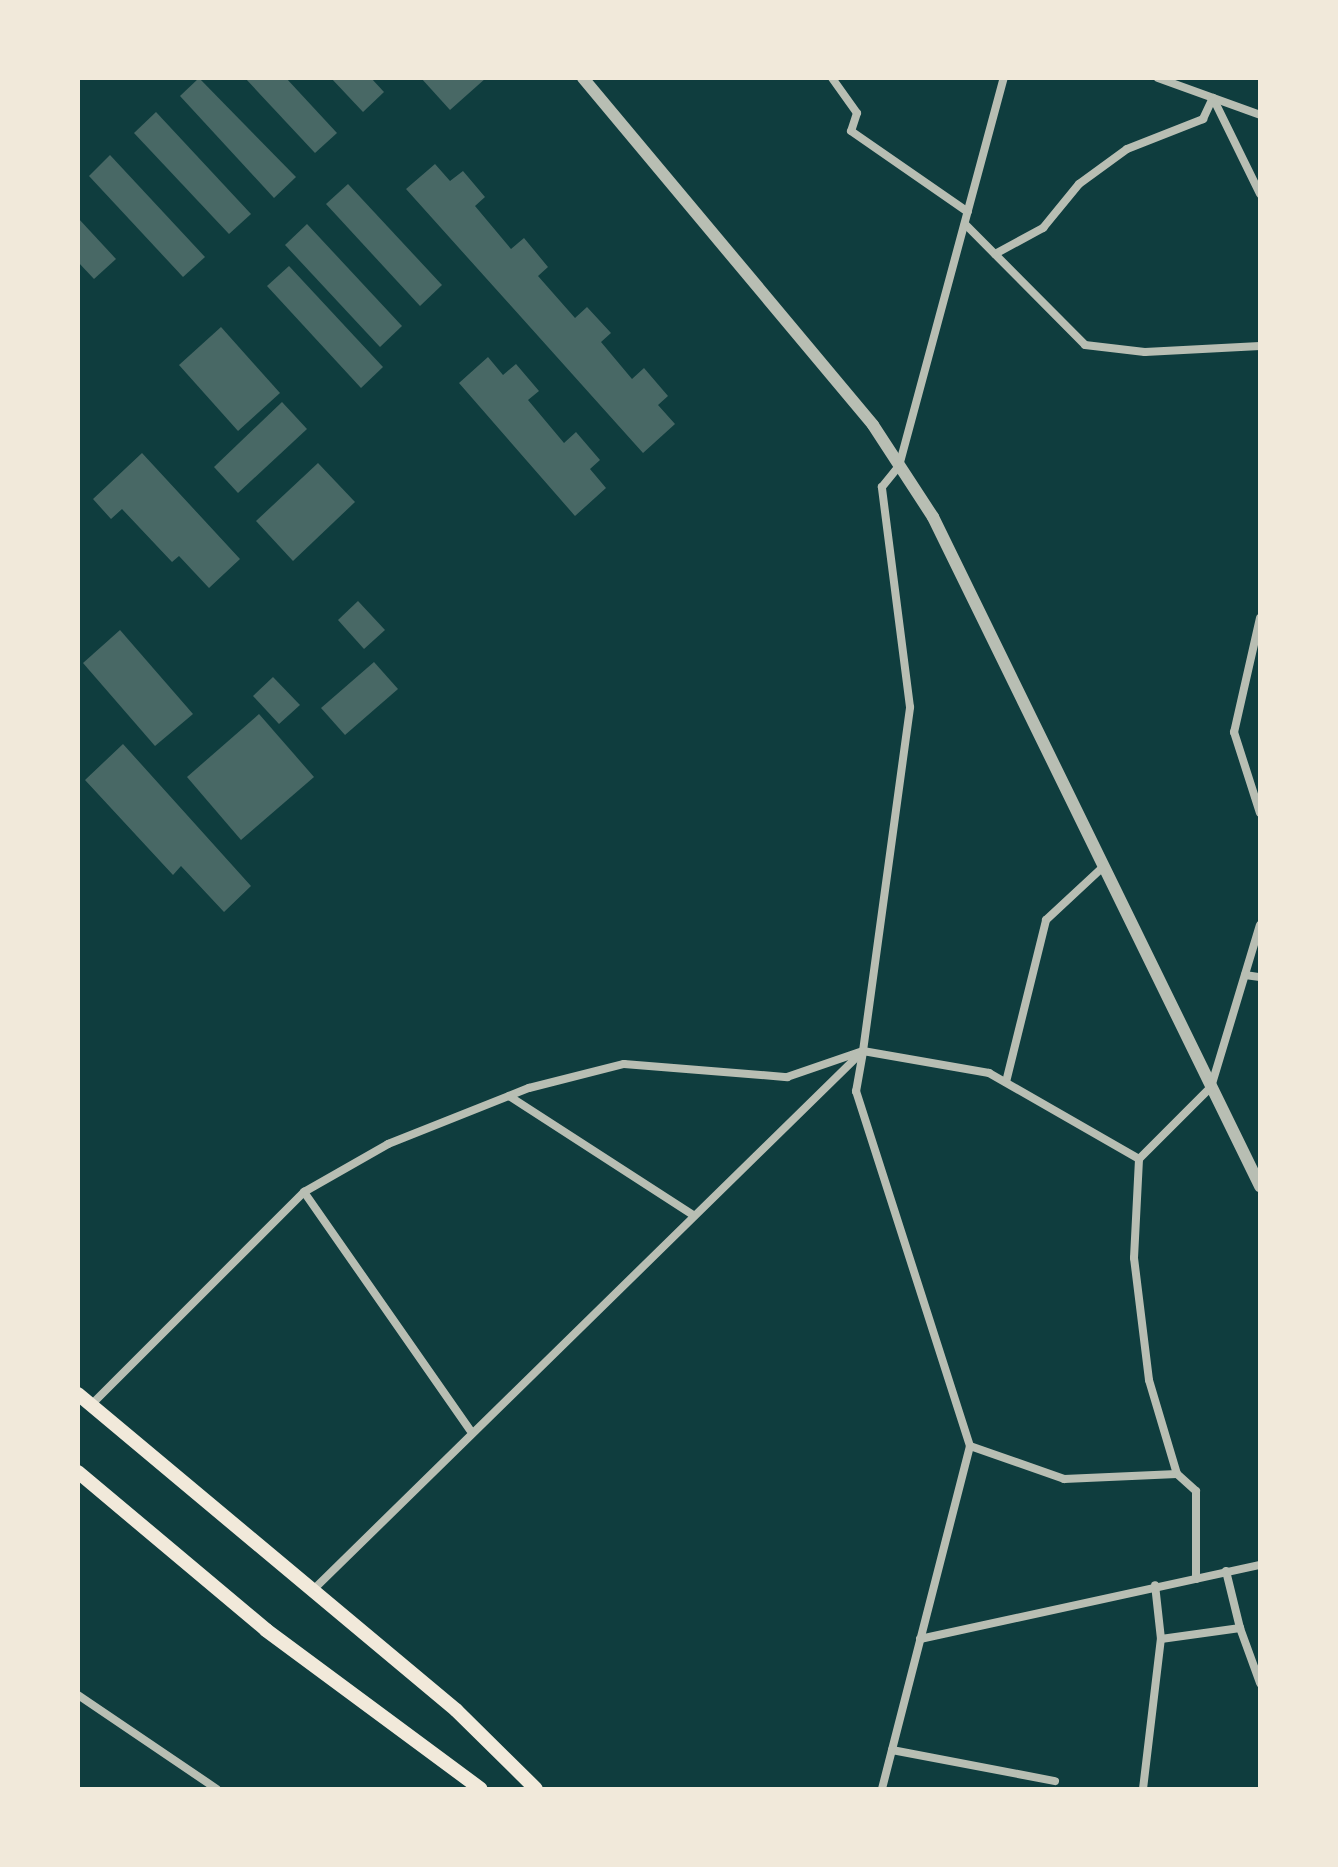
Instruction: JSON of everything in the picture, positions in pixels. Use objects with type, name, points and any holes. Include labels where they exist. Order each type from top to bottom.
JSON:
[{"type":"main road","points":[[78,1394],[314,1589],[536,1789]]},
{"type":"main road","points":[[78,1472],[266,1630],[481,1789]]},
{"type":"street","points":[[583,78],[899,466],[933,517],[1260,1186]]},
{"type":"street","points":[[832,78],[857,113],[851,131],[968,212]]},
{"type":"street","points":[[882,1789],[970,1446],[856,1091],[910,707],[882,487],[899,466],[1004,78]]},
{"type":"street","points":[[1158,78],[1260,115]]},
{"type":"street","points":[[1213,98],[1260,194]]},
{"type":"street","points":[[995,254],[1043,228],[1062,206],[1127,149],[1203,119],[1213,98]]},
{"type":"street","points":[[965,224],[1085,345],[1133,350],[1260,346]]},
{"type":"street","points":[[1260,618],[1234,732],[1260,813]]},
{"type":"street","points":[[1006,1082],[1046,920],[1103,867]]},
{"type":"street","points":[[1196,1579],[1196,1491],[1177,1474],[1149,1380],[1134,1258],[1139,1159],[1211,1087],[1260,925]]},
{"type":"street","points":[[1245,975],[1260,977]]},
{"type":"street","points":[[314,1589],[470,1430],[863,1051]]},
{"type":"street","points":[[90,1406],[304,1192],[388,1144],[509,1096],[624,1064],[787,1077],[863,1051],[989,1073],[1139,1159]]},
{"type":"street","points":[[509,1096],[693,1215]]},
{"type":"street","points":[[304,1192],[470,1430]]},
{"type":"street","points":[[970,1446],[1064,1479],[1177,1474]]},
{"type":"street","points":[[920,1639],[1155,1585],[1260,1565]]},
{"type":"street","points":[[1226,1571],[1240,1628],[1260,1683]]},
{"type":"street","points":[[1143,1789],[1161,1639],[1155,1585]]},
{"type":"street","points":[[1161,1639],[1240,1628]]},
{"type":"street","points":[[78,1695],[217,1789]]},
{"type":"street","points":[[892,1750],[1055,1781]]},
{"type":"building","points":[[199,78],[296,177],[274,198],[180,96]]},
{"type":"building","points":[[245,78],[286,78],[337,133],[315,153]]},
{"type":"building","points":[[331,78],[371,78],[384,92],[363,112]]},
{"type":"building","points":[[421,78],[486,78],[450,110]]},
{"type":"building","points":[[156,112],[251,214],[229,234],[134,133]]},
{"type":"building","points":[[110,155],[205,257],[183,277],[89,176]]},
{"type":"building","points":[[435,164],[450,181],[463,171],[485,197],[475,206],[511,249],[524,238],[548,267],[538,276],[575,318],[587,307],[611,333],[601,342],[632,379],[644,368],[668,396],[658,405],[675,424],[643,453],[406,189]]},
{"type":"building","points":[[348,184],[442,285],[420,306],[326,204]]},
{"type":"building","points":[[78,218],[116,259],[94,279],[78,262]]},
{"type":"building","points":[[307,224],[402,326],[380,347],[285,245]]},
{"type":"building","points":[[289,266],[383,367],[361,388],[267,286]]},
{"type":"building","points":[[221,327],[280,393],[238,431],[179,365]]},
{"type":"building","points":[[488,357],[503,375],[516,364],[539,391],[528,400],[564,443],[576,432],[600,460],[590,469],[606,488],[575,516],[459,383]]},
{"type":"building","points":[[282,402],[307,429],[238,493],[214,467]]},
{"type":"building","points":[[142,453],[240,559],[209,588],[179,556],[172,562],[122,509],[111,519],[93,499]]},
{"type":"building","points":[[318,463],[355,502],[293,561],[256,521]]},
{"type":"building","points":[[358,601],[385,630],[364,649],[338,620]]},
{"type":"building","points":[[120,630],[193,714],[155,746],[83,663]]},
{"type":"building","points":[[374,662],[398,689],[345,735],[321,708]]},
{"type":"building","points":[[273,677],[300,705],[279,724],[253,696]]},
{"type":"building","points":[[259,714],[314,777],[241,840],[187,777]]},
{"type":"building","points":[[123,744],[251,886],[224,912],[181,866],[173,875],[85,780]]}]
